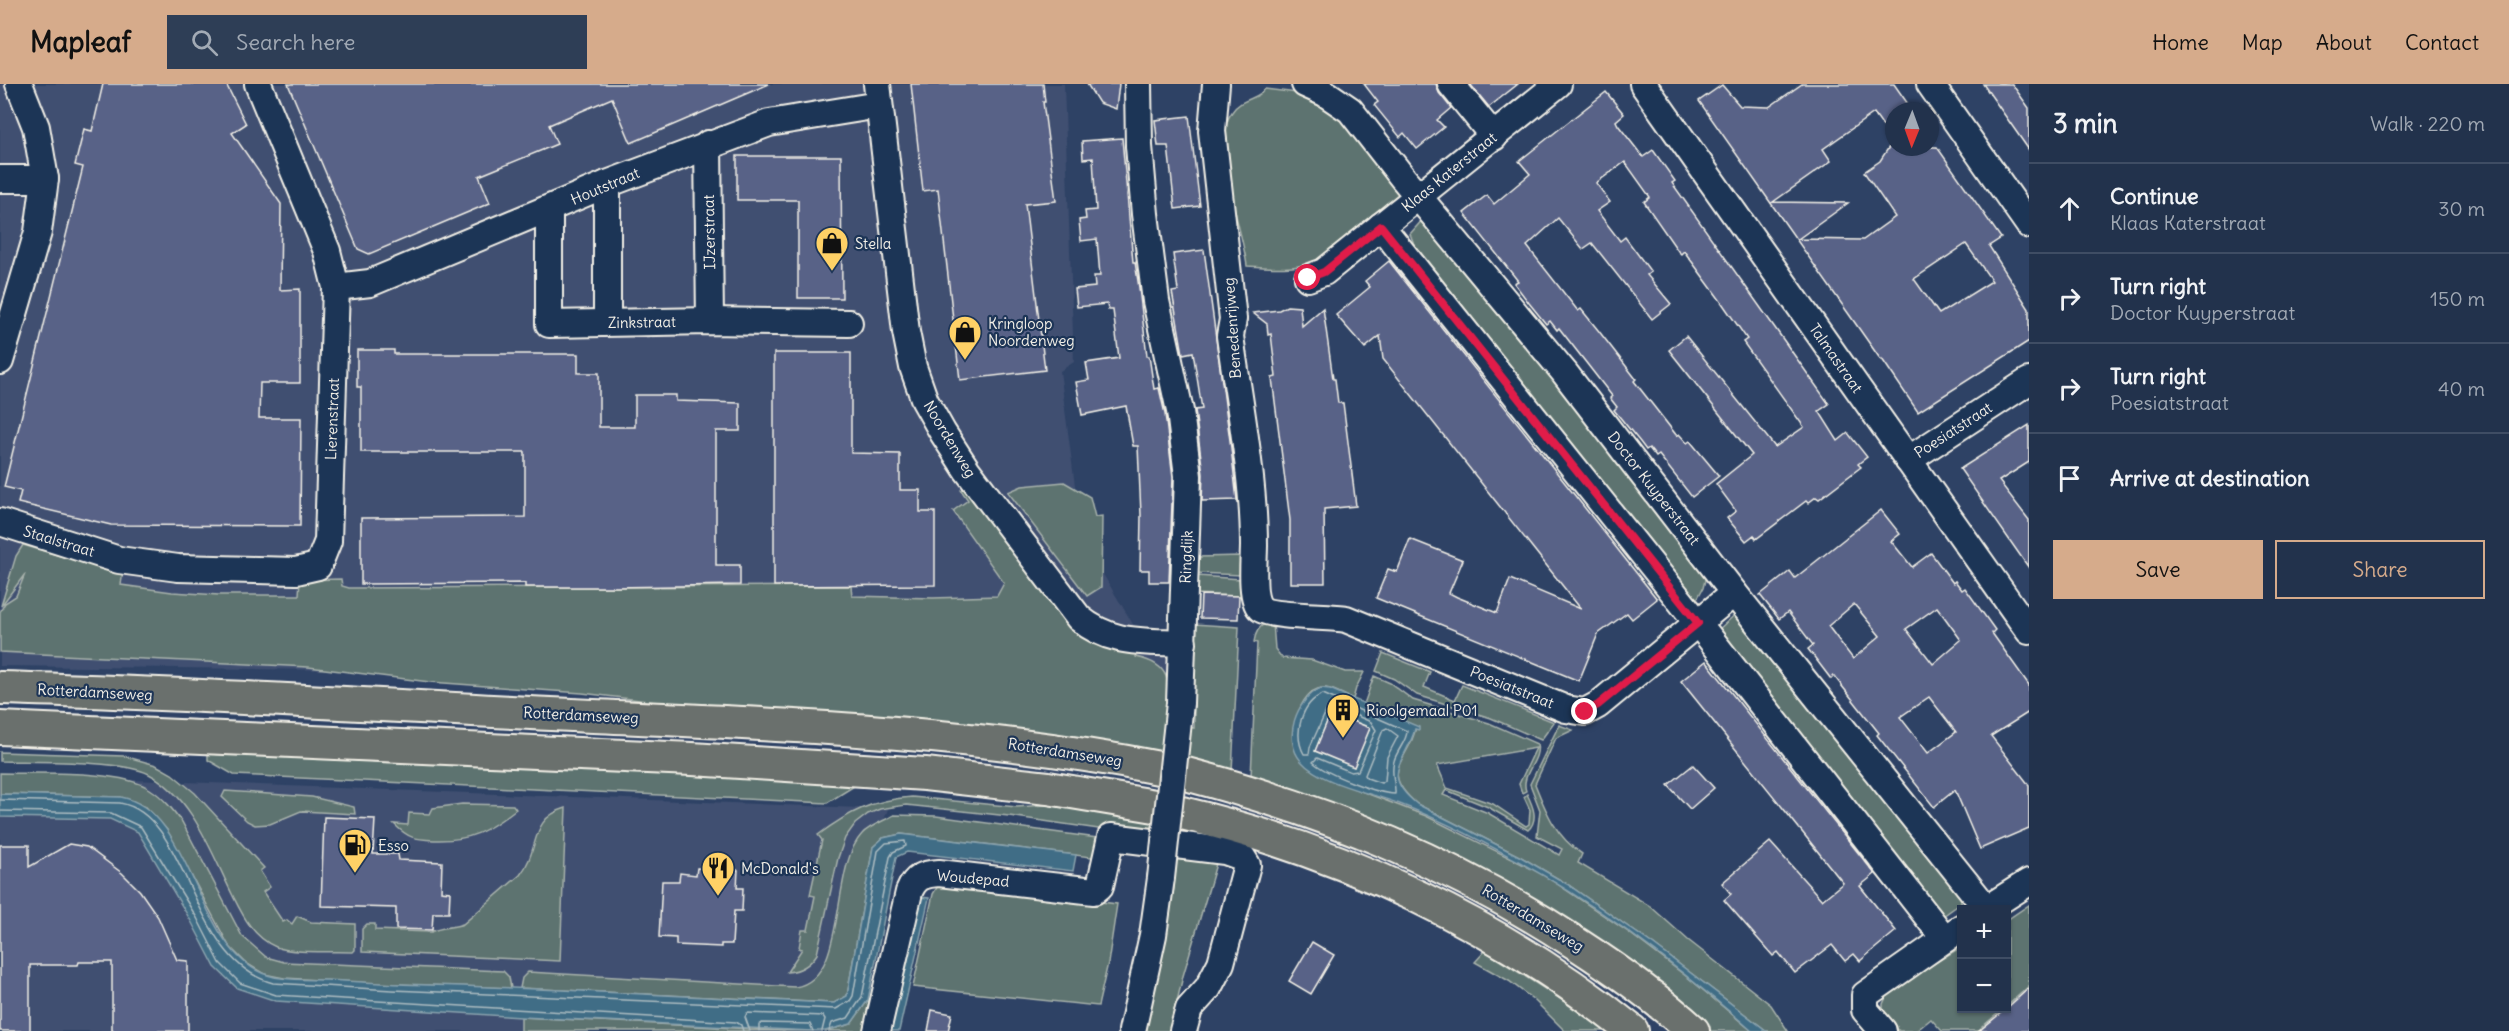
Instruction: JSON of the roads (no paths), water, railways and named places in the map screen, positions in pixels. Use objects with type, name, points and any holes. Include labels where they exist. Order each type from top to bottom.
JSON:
[{"type":"main road","name":"Rotterdamseweg","points":[[0,688],[811,727],[989,740],[1093,755],[1173,771],[1287,802],[1357,828],[1478,884],[1548,925],[1616,970],[1693,1031]]},
{"type":"main road","points":[[0,728],[692,759],[925,774],[1048,788],[1169,809],[1278,839],[1395,886],[1481,930],[1541,966],[1607,1010],[1632,1031]]},
{"type":"street","points":[[0,361],[38,232],[45,179],[36,127],[19,84]]},
{"type":"street","name":"Lierenstraat","points":[[119,560],[178,568],[296,571],[318,566],[328,541],[336,287],[327,251],[258,84]]},
{"type":"street","name":"Ringdijk","points":[[1132,1031],[1153,935],[1180,703],[1188,476],[1180,411],[1156,301],[1139,146],[1138,84]]},
{"type":"street","name":"Benedenrijweg","points":[[1216,84],[1212,131],[1233,319],[1230,336],[1254,519],[1255,598],[1259,606]]},
{"type":"street","name":"Doctor Kuyperstraat","points":[[1305,84],[1325,93],[1350,110],[1564,372],[1734,593],[1983,905]]},
{"type":"street","points":[[1451,84],[1494,136]]},
{"type":"street","name":"Klaas Katerstraat","points":[[1308,278],[1324,272],[1558,84]]},
{"type":"street","name":"Talmastraat","points":[[1643,84],[2029,631]]},
{"type":"street","points":[[1930,84],[2029,225]]},
{"type":"street","name":"Houtstraat","points":[[336,287],[370,283],[708,144],[769,123],[878,94]]},
{"type":"street","name":"Noordenweg","points":[[878,94],[906,332],[913,367],[925,401],[967,471],[1079,618],[1092,629],[1122,640],[1183,643]]},
{"type":"street","name":"IJzerstraat","points":[[708,144],[710,321]]},
{"type":"street","points":[[0,179],[45,179]]},
{"type":"street","points":[[607,322],[608,184]]},
{"type":"street","name":"Zinkstraat","points":[[549,210],[549,324],[710,321],[849,323]]},
{"type":"street","points":[[1381,226],[1698,623],[1953,933],[1865,995],[1865,1010],[1883,1031]]},
{"type":"street","name":"Poesiatstraat","points":[[1908,460],[2029,381]]},
{"type":"street","name":"Staalstraat","points":[[0,522],[119,560]]},
{"type":"street","name":"Poesiatstraat","points":[[1259,606],[1269,613],[1346,619],[1566,709],[1585,712],[1598,705],[1734,593]]},
{"type":"street","name":"Woudepad","points":[[877,1031],[909,892],[913,883],[923,874],[939,873],[1094,891],[1100,886],[1111,837],[1225,851],[1245,861],[1246,876],[1221,963],[1208,988],[1186,1020]]},
{"type":"street","points":[[1992,905],[2029,882]]},
{"type":"water","points":[[1321,688],[1330,689],[1419,727],[1419,730],[1415,729],[1398,768],[1397,776],[1406,794],[1417,804],[1521,857],[1567,884],[1654,945],[1767,1031],[1752,1031],[1696,984],[1609,917],[1548,878],[1443,822],[1320,776],[1310,769],[1295,752],[1292,731],[1299,710],[1312,693]],"holes":[[[1331,712],[1370,728],[1354,767],[1315,751]]]},
{"type":"water","points":[[0,794],[121,797],[144,807],[163,825],[178,848],[204,904],[235,953],[264,974],[291,979],[834,1003],[847,996],[873,847],[883,838],[901,834],[1076,855],[1073,871],[907,852],[896,857],[868,1000],[851,1024],[825,1031],[813,1031],[521,1017],[276,1001],[237,988],[215,967],[191,921],[138,832],[110,819],[0,817]]},
{"type":"water","points":[[919,897],[929,898],[899,1031],[890,1031]]},
{"type":"place","name":"Stella","points":[[832,272]]},
{"type":"place","name":"Kringloop Noordenweg","points":[[965,361]]},
{"type":"place","name":"Rioolgemaal P01","points":[[1343,739]]},
{"type":"place","name":"Esso","points":[[355,874]]},
{"type":"place","name":"McDonald's","points":[[718,897]]}]
